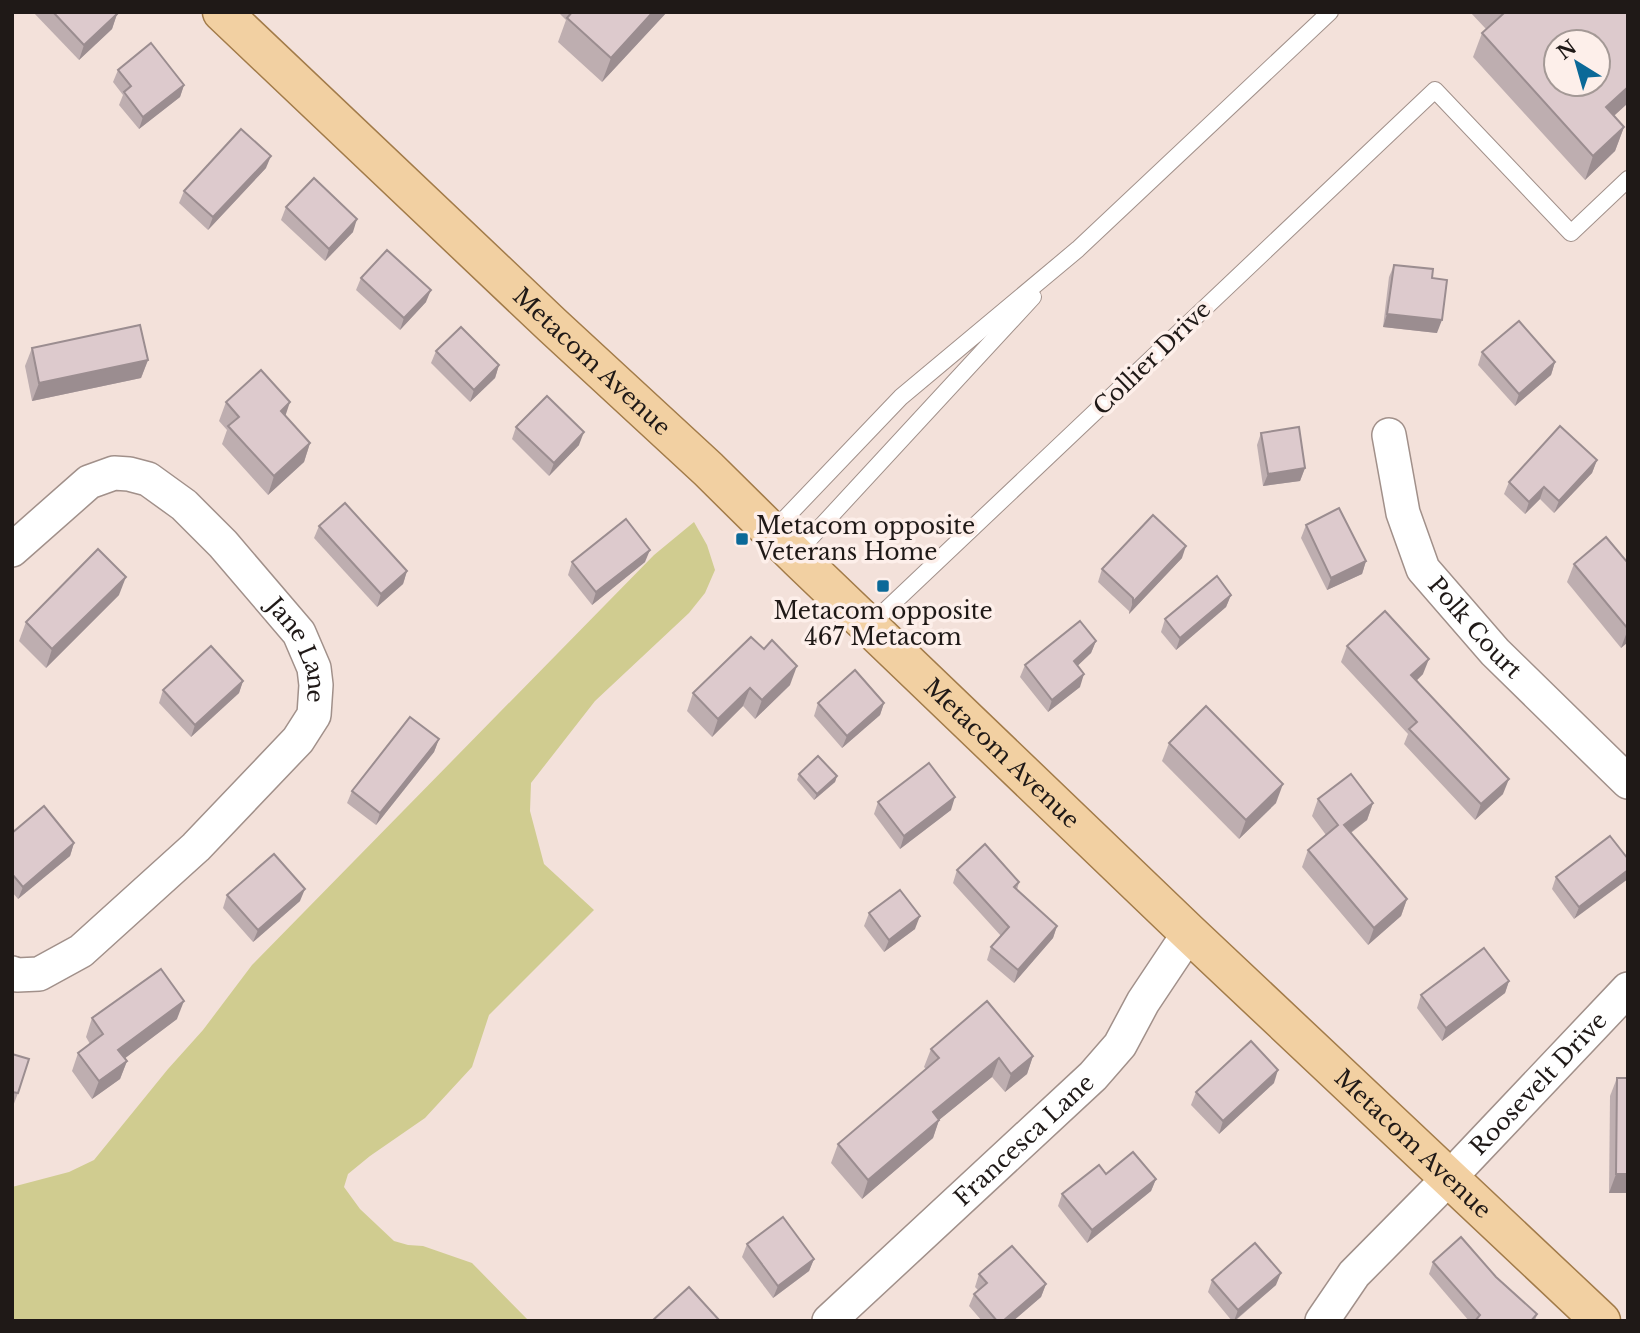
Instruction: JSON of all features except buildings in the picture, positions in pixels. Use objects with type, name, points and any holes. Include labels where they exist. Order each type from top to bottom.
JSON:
[{"type":"main road","name":"Metacom Avenue","points":[[222,12],[708,469],[1189,933],[1601,1321]]},
{"type":"street","name":"Polk Court","points":[[1389,435],[1402,513],[1423,569],[1495,652],[1628,782]]},
{"type":"street","name":"Jane Lane","points":[[12,550],[89,482],[114,473],[148,479],[184,505],[223,544],[299,633],[314,668],[316,685],[314,715],[298,740],[196,847],[81,951],[39,974],[12,973]]},
{"type":"street","name":"Francesca Lane","points":[[829,1321],[1093,1076],[1120,1045],[1143,1002],[1189,933]]},
{"type":"street","name":"Roosevelt Drive","points":[[1450,1177],[1628,989]]},
{"type":"street","points":[[1322,1321],[1354,1274],[1450,1177]]},
{"type":"lane","points":[[772,532],[901,397],[1077,249],[1330,12]]},
{"type":"lane","name":"Collier Drive","points":[[869,626],[1435,90],[1571,233],[1628,180]]},
{"type":"lane","points":[[799,559],[803,546],[1077,249]]},
{"type":"shaded area","points":[[694,522],[707,545],[715,570],[705,593],[689,613],[595,701],[531,783],[530,811],[544,864],[594,910],[489,1015],[472,1067],[425,1118],[348,1174],[344,1187],[360,1209],[394,1241],[423,1246],[472,1263],[529,1321],[12,1321],[12,1187],[69,1172],[94,1160],[203,1030],[252,965],[654,555]]},
{"type":"place","name":"Metacom opposite Veterans Home","points":[[742,539]]},
{"type":"place","name":"Metacom opposite 467 Metacom","points":[[883,586]]}]
